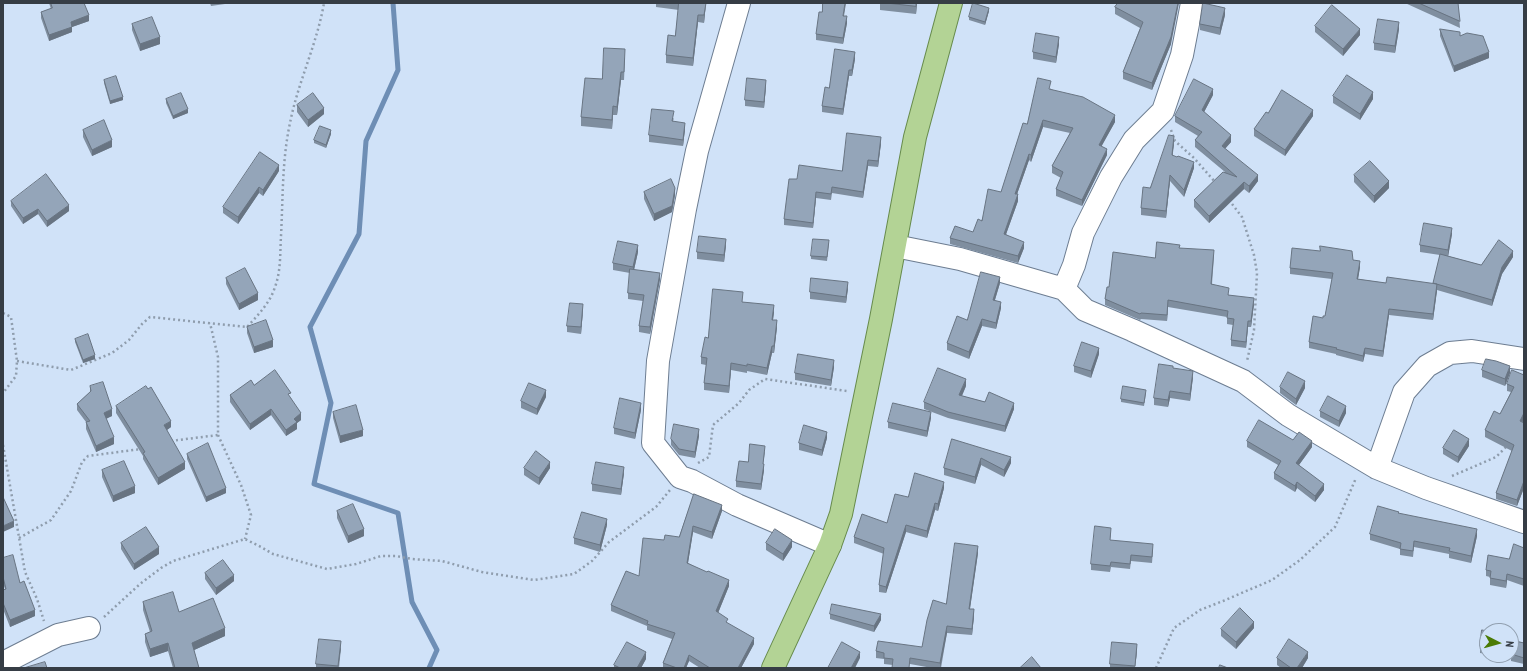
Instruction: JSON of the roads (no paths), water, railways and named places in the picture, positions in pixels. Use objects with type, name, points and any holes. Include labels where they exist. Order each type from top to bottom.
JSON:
[{"type":"main road","points":[[773,668],[830,545],[841,514],[895,246],[915,137],[951,3]]},
{"type":"street","points":[[739,3],[697,151],[658,361],[653,443],[680,477],[692,481],[738,505],[830,545]]},
{"type":"street","points":[[1064,289],[1074,265],[1083,233],[1112,177],[1134,140],[1163,111],[1182,55],[1192,3]]},
{"type":"street","points":[[895,246],[960,259],[1064,289],[1085,310],[1243,381],[1288,415],[1371,464],[1426,488],[1524,522]]},
{"type":"street","points":[[1371,464],[1404,392],[1427,366],[1450,353],[1472,351],[1524,359]]},
{"type":"street","points":[[3,663],[58,635],[89,628]]},
{"type":"waterway","points":[[393,3],[398,70],[366,141],[359,234],[310,327],[331,403],[314,484],[398,513],[412,602],[437,650],[429,668]]}]
